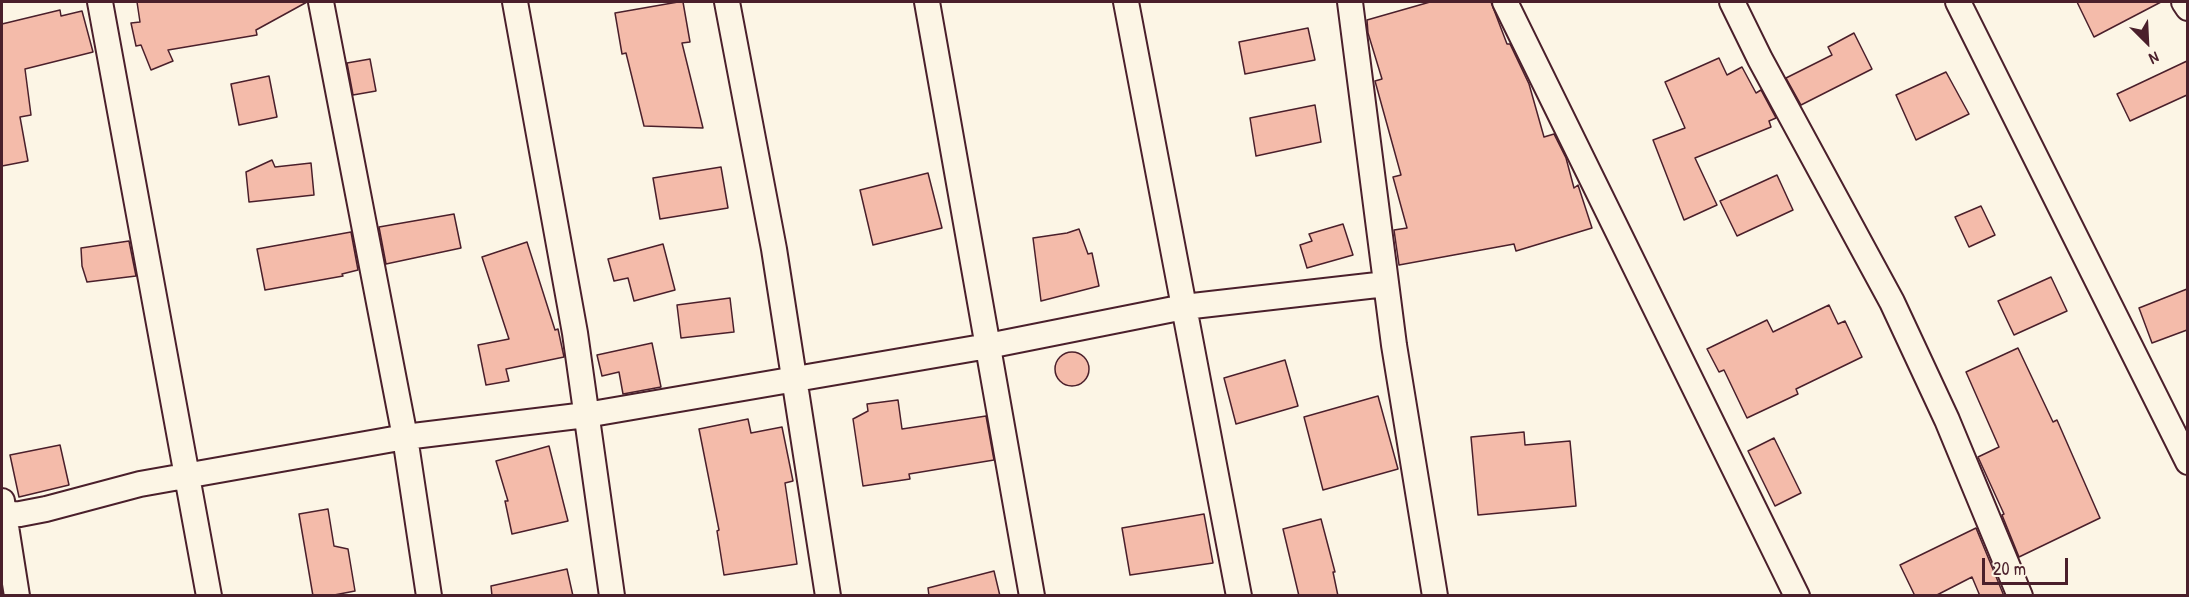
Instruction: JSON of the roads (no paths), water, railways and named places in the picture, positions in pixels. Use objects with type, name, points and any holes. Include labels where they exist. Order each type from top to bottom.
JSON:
[{"type":"street","points":[[100,2],[209,596]]},
{"type":"street","points":[[321,2],[405,437],[429,596]]},
{"type":"street","points":[[514,2],[575,333],[612,596]]},
{"type":"street","points":[[727,2],[774,249],[828,596]]},
{"type":"street","points":[[927,2],[1032,596]]},
{"type":"street","points":[[1126,2],[1239,596]]},
{"type":"street","points":[[1350,2],[1394,345],[1435,596]]},
{"type":"street","points":[[1505,2],[1797,596]]},
{"type":"street","points":[[1732,2],[1760,59],[1893,302],[1947,420],[2020,596]]},
{"type":"street","points":[[1958,2],[2187,462]]},
{"type":"street","points":[[2184,2],[2187,8]]},
{"type":"street","points":[[17,596],[2,510],[37,511],[140,484],[405,437],[586,415],[794,380],[988,346],[1184,307],[1386,284]]}]
